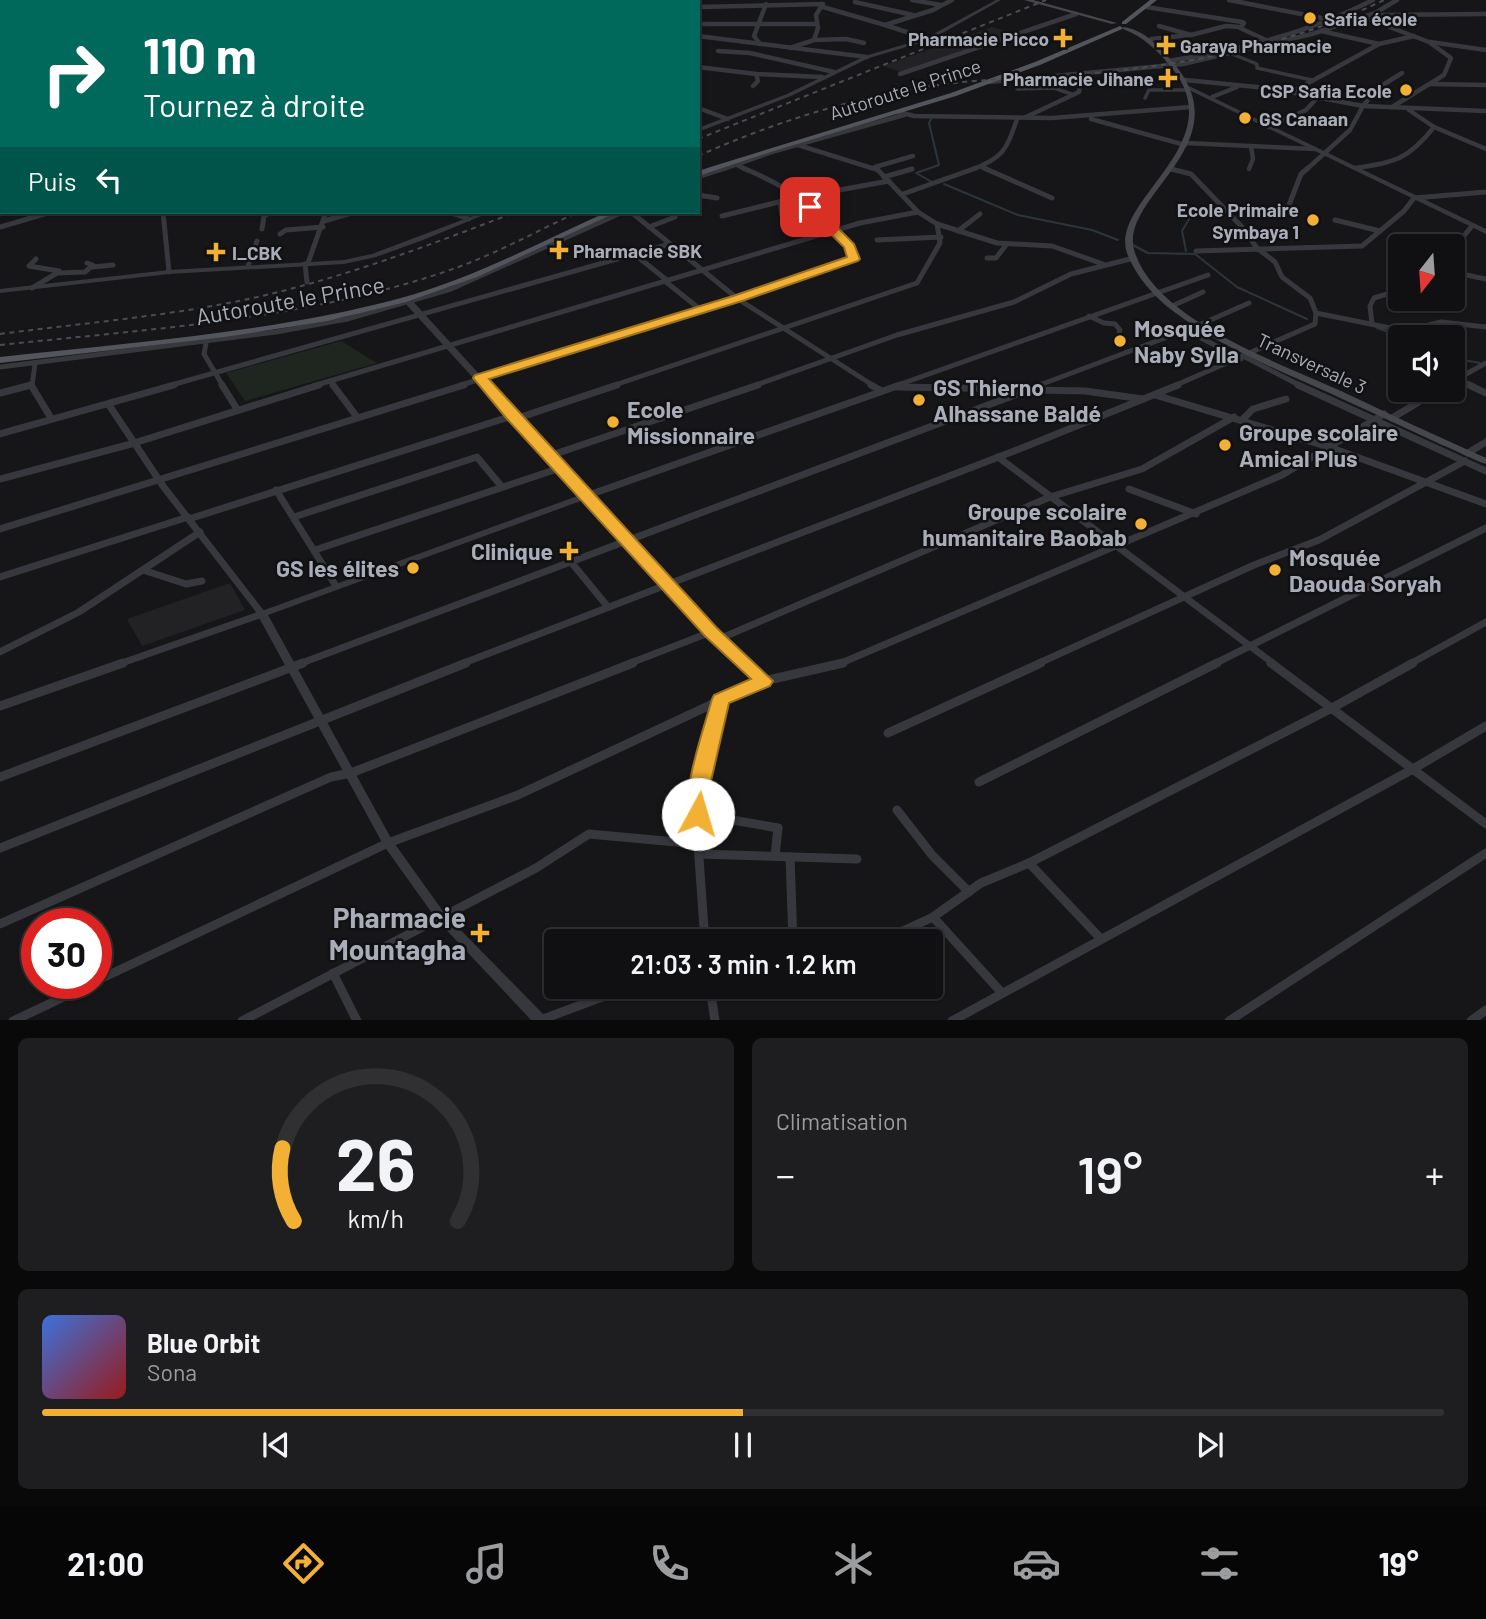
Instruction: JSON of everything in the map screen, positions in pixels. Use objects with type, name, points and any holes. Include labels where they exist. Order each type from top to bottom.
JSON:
[{"type":"main road","points":[[1027,0],[1120,25],[1151,39],[1187,86],[1191,107],[1190,129],[1171,169],[1134,218],[1128,235],[1134,258]]},
{"type":"main road","name":"Autoroute le Prince","points":[[700,172],[902,113],[961,91],[1120,25],[1154,0]]},
{"type":"main road","name":"Autoroute le Prince","points":[[700,172],[922,100],[1120,25]]},
{"type":"main road","name":"Autoroute le Prince","points":[[0,358],[221,330],[330,312],[406,292],[468,271],[595,214]]},
{"type":"main road","name":"Autoroute le Prince","points":[[0,358],[207,339],[408,301],[474,275],[609,214]]},
{"type":"main road","name":"Transversale 3","points":[[1134,258],[1157,291],[1172,306],[1246,356],[1388,416],[1466,457],[1486,461]]},
{"type":"street","points":[[912,0],[942,5]]},
{"type":"street","points":[[886,25],[952,0]]},
{"type":"street","points":[[700,129],[789,95],[867,57],[928,39],[999,0]]},
{"type":"street","points":[[1229,0],[1332,20]]},
{"type":"street","points":[[1171,63],[1268,41],[1332,20],[1373,0]]},
{"type":"street","points":[[961,91],[992,81],[1081,75],[1232,54],[1320,31],[1397,0]]},
{"type":"street","points":[[855,2],[877,5],[914,16]]},
{"type":"street","points":[[700,6],[820,3],[823,7],[928,39]]},
{"type":"street","points":[[762,45],[754,36],[766,4]]},
{"type":"street","points":[[1146,4],[1244,23],[1240,27]]},
{"type":"street","points":[[814,40],[816,15],[823,7]]},
{"type":"street","points":[[900,74],[1076,13]]},
{"type":"street","points":[[1364,15],[1486,14]]},
{"type":"street","points":[[1364,15],[1429,42],[1451,58],[1444,75],[1391,108]]},
{"type":"street","points":[[700,24],[817,24]]},
{"type":"street","points":[[1159,26],[1191,35]]},
{"type":"street","points":[[1151,39],[1191,35],[1226,26],[1240,27],[1249,34],[1268,41]]},
{"type":"street","points":[[1320,31],[1379,44]]},
{"type":"street","points":[[700,36],[867,57]]},
{"type":"street","points":[[1292,92],[1379,44],[1415,36]]},
{"type":"street","points":[[790,48],[814,40],[846,39],[864,43]]},
{"type":"street","points":[[1429,42],[1486,50]]},
{"type":"street","points":[[761,56],[769,46]]},
{"type":"street","points":[[718,51],[750,52],[834,72]]},
{"type":"street","points":[[1232,54],[1257,64],[1256,68],[1312,80]]},
{"type":"street","points":[[700,67],[822,78]]},
{"type":"street","points":[[1289,205],[1301,174],[1350,130],[1363,106],[1378,88],[1397,78],[1402,72]]},
{"type":"street","points":[[752,86],[758,81],[756,74]]},
{"type":"street","points":[[903,194],[995,161],[1020,118],[1079,92],[1081,75]]},
{"type":"street","points":[[1430,84],[1486,85]]},
{"type":"street","points":[[1212,97],[1240,85]]},
{"type":"street","points":[[1145,97],[1149,90],[1240,85],[1363,106],[1486,111]]},
{"type":"street","points":[[1187,86],[1486,232]]},
{"type":"street","points":[[1017,89],[1054,88],[1074,95]]},
{"type":"street","points":[[1269,127],[1306,110],[1318,97]]},
{"type":"street","points":[[700,173],[902,113],[1020,118],[1081,117],[1191,107]]},
{"type":"street","points":[[700,109],[728,119]]},
{"type":"street","points":[[1407,109],[1434,127],[1486,149]]},
{"type":"street","points":[[1081,117],[1185,144],[1315,149]]},
{"type":"street","points":[[1355,168],[1395,163],[1408,158],[1434,127]]},
{"type":"street","points":[[798,145],[875,167],[918,212],[937,224],[1006,245],[1052,246],[1103,264]]},
{"type":"street","points":[[1249,169],[1253,159],[1251,146]]},
{"type":"street","points":[[875,167],[913,156]]},
{"type":"street","points":[[0,528],[738,299],[854,259],[850,246],[810,207],[774,181],[735,164]]},
{"type":"street","points":[[982,167],[1052,198]]},
{"type":"street","points":[[722,216],[887,179],[912,169]]},
{"type":"street","points":[[0,848],[320,718],[1144,399],[1315,324],[1316,313],[1310,298],[1282,277],[1275,262],[1256,248],[1242,227],[1191,174],[1171,169]]},
{"type":"street","points":[[1196,251],[1362,246],[1404,211],[1414,198],[1486,192]]},
{"type":"street","points":[[700,195],[717,198]]},
{"type":"street","points":[[780,202],[782,216]]},
{"type":"street","points":[[0,479],[131,444],[237,409],[860,223],[918,212]]},
{"type":"street","points":[[0,227],[44,214]]},
{"type":"street","points":[[163,214],[169,272]]},
{"type":"street","points":[[262,229],[264,216],[268,214]]},
{"type":"street","points":[[307,282],[307,263],[326,214]]},
{"type":"street","points":[[281,234],[286,230],[323,224],[350,214]]},
{"type":"street","points":[[454,214],[469,219]]},
{"type":"street","points":[[0,291],[169,272],[344,262],[374,256],[483,214]]},
{"type":"street","points":[[619,214],[509,265],[408,301],[711,632],[764,681]]},
{"type":"street","points":[[633,214],[738,299],[880,390]]},
{"type":"street","points":[[958,230],[980,214]]},
{"type":"street","points":[[649,227],[675,217]]},
{"type":"street","points":[[1335,220],[1380,231]]},
{"type":"street","points":[[0,577],[513,417],[917,283],[940,243],[937,224]]},
{"type":"street","points":[[1464,234],[1472,226]]},
{"type":"street","points":[[877,240],[941,237]]},
{"type":"street","points":[[248,266],[257,241]]},
{"type":"street","points":[[0,434],[670,244]]},
{"type":"street","points":[[987,258],[996,258],[1006,245]]},
{"type":"street","points":[[634,254],[701,310]]},
{"type":"street","points":[[549,456],[832,359],[866,344],[965,314],[1009,304],[1050,282],[1103,264],[1134,258]]},
{"type":"street","points":[[36,259],[29,266],[83,274],[90,265],[113,265]]},
{"type":"street","points":[[32,288],[60,272]]},
{"type":"street","points":[[0,706],[1208,275]]},
{"type":"street","points":[[1465,275],[1486,279]]},
{"type":"street","points":[[1372,324],[1369,303],[1373,296],[1388,291]]},
{"type":"street","points":[[1172,306],[1203,292]]},
{"type":"street","points":[[1199,325],[1249,303]]},
{"type":"street","points":[[1316,313],[1405,331],[1441,322],[1486,327]]},
{"type":"street","points":[[1088,316],[1104,323],[1115,324],[1120,330],[1119,333]]},
{"type":"street","points":[[0,777],[1186,330],[1246,356],[1308,390],[1466,457],[1486,471]]},
{"type":"street","points":[[0,367],[207,339],[204,354],[237,409]]},
{"type":"street","points":[[1465,375],[1486,363]]},
{"type":"street","points":[[35,364],[31,384],[51,418]]},
{"type":"street","points":[[331,382],[357,417]]},
{"type":"street","points":[[0,393],[31,384]]},
{"type":"street","points":[[1465,385],[1486,393]]},
{"type":"street","points":[[891,387],[1085,391],[1144,399]]},
{"type":"street","points":[[1154,395],[1329,447],[1486,503]]},
{"type":"street","points":[[719,639],[1050,497],[1142,469],[1253,409],[1286,399]]},
{"type":"street","points":[[112,973],[388,843],[434,824],[517,796],[623,743],[721,699],[764,681],[832,667],[1196,514],[1282,475],[1376,419],[1415,402]]},
{"type":"street","points":[[109,405],[131,444],[157,481],[200,532],[262,614],[388,843],[441,918],[540,1020],[596,999]]},
{"type":"street","points":[[888,733],[1254,565],[1319,540],[1427,482],[1486,442]]},
{"type":"street","points":[[293,517],[477,457],[502,487]]},
{"type":"street","points":[[998,457],[1486,824]]},
{"type":"street","points":[[315,550],[560,468]]},
{"type":"street","points":[[1129,489],[1196,514]]},
{"type":"street","points":[[276,490],[337,586]]},
{"type":"street","points":[[979,782],[1486,528]]},
{"type":"street","points":[[0,652],[79,612],[200,532]]},
{"type":"street","points":[[571,562],[608,607]]},
{"type":"street","points":[[143,570],[186,584],[202,581]]},
{"type":"street","points":[[907,929],[933,917],[996,876],[1029,863],[1332,708],[1486,622]]},
{"type":"street","points":[[0,924],[331,777],[351,773],[711,632]]},
{"type":"street","points":[[704,929],[698,794],[721,699]]},
{"type":"street","points":[[952,1020],[1413,769],[1486,726]]},
{"type":"street","points":[[897,810],[932,855],[969,892]]},
{"type":"street","points":[[698,814],[778,828],[775,856]]},
{"type":"street","points":[[242,1020],[536,868],[589,834],[699,849],[790,857],[857,859]]},
{"type":"street","points":[[1229,1020],[1486,853]]},
{"type":"street","points":[[790,857],[793,929]]},
{"type":"street","points":[[1029,863],[1101,939]]},
{"type":"street","points":[[933,917],[1002,993]]},
{"type":"street","points":[[333,973],[356,1020]]},
{"type":"street","points":[[13,1020],[58,999]]},
{"type":"street","points":[[712,999],[715,1020]]},
{"type":"street","points":[[1471,1020],[1486,1010]]},
{"type":"shaded area","points":[[992,27],[1013,33],[904,73],[883,66]]},
{"type":"shaded area","points":[[341,341],[377,363],[245,401],[226,373]]},
{"type":"shaded area","points":[[230,583],[245,610],[142,646],[127,619]]},
{"type":"waterway","points":[[931,119],[929,123],[939,165],[916,173],[932,182]]},
{"type":"waterway","points":[[944,184],[1018,215],[1092,230],[1118,240]]},
{"type":"waterway","points":[[1186,251],[1182,231],[1192,214]]},
{"type":"waterway","points":[[1133,245],[1148,253],[1195,254],[1237,287],[1307,319]]},
{"type":"waterway","points":[[1377,328],[1388,332]]},
{"type":"waterway","points":[[1465,360],[1480,363]]},
{"type":"railway","points":[[700,138],[1046,0]]},
{"type":"railway","points":[[700,155],[789,121],[851,102],[960,82],[1099,72],[1183,62],[1265,44],[1305,32],[1384,0]]},
{"type":"railway","points":[[0,334],[159,314],[253,298],[353,271],[511,214]]},
{"type":"railway","points":[[0,345],[226,320],[338,301],[393,288],[464,265],[574,214]]},
{"type":"place","name":"Safia école","points":[[1310,18]]},
{"type":"place","name":"Pharmacie Picco","points":[[1063,38]]},
{"type":"place","name":"Garaya Pharmacie","points":[[1166,45]]},
{"type":"place","name":"Pharmacie Jihane","points":[[1168,78]]},
{"type":"place","name":"CSP Safia Ecole","points":[[1406,90]]},
{"type":"place","name":"GS Canaan","points":[[1245,118]]},
{"type":"place","name":"Ecole Primaire Symbaya 1","points":[[1313,220]]},
{"type":"place","name":"Pharmacie SBK","points":[[559,250]]},
{"type":"place","name":"I_CBK","points":[[216,252]]},
{"type":"place","name":"Mosquée Naby Sylla","points":[[1120,341]]},
{"type":"place","name":"GS Thierno Alhassane Baldé","points":[[919,400]]},
{"type":"place","name":"Ecole Missionnaire","points":[[613,422]]},
{"type":"place","name":"Groupe scolaire Amical Plus","points":[[1225,445]]},
{"type":"place","name":"Groupe scolaire humanitaire Baobab","points":[[1141,524]]},
{"type":"place","name":"Clinique","points":[[569,551]]},
{"type":"place","name":"GS les élites","points":[[413,568]]},
{"type":"place","name":"Mosquée Daouda Soryah","points":[[1275,570]]},
{"type":"place","name":"Pharmacie Mountagha","points":[[480,933]]},
{"type":"route","points":[[698,814],[698,794],[721,699],[764,681],[711,632],[480,378],[738,299],[854,259],[850,246],[810,207]]}]
